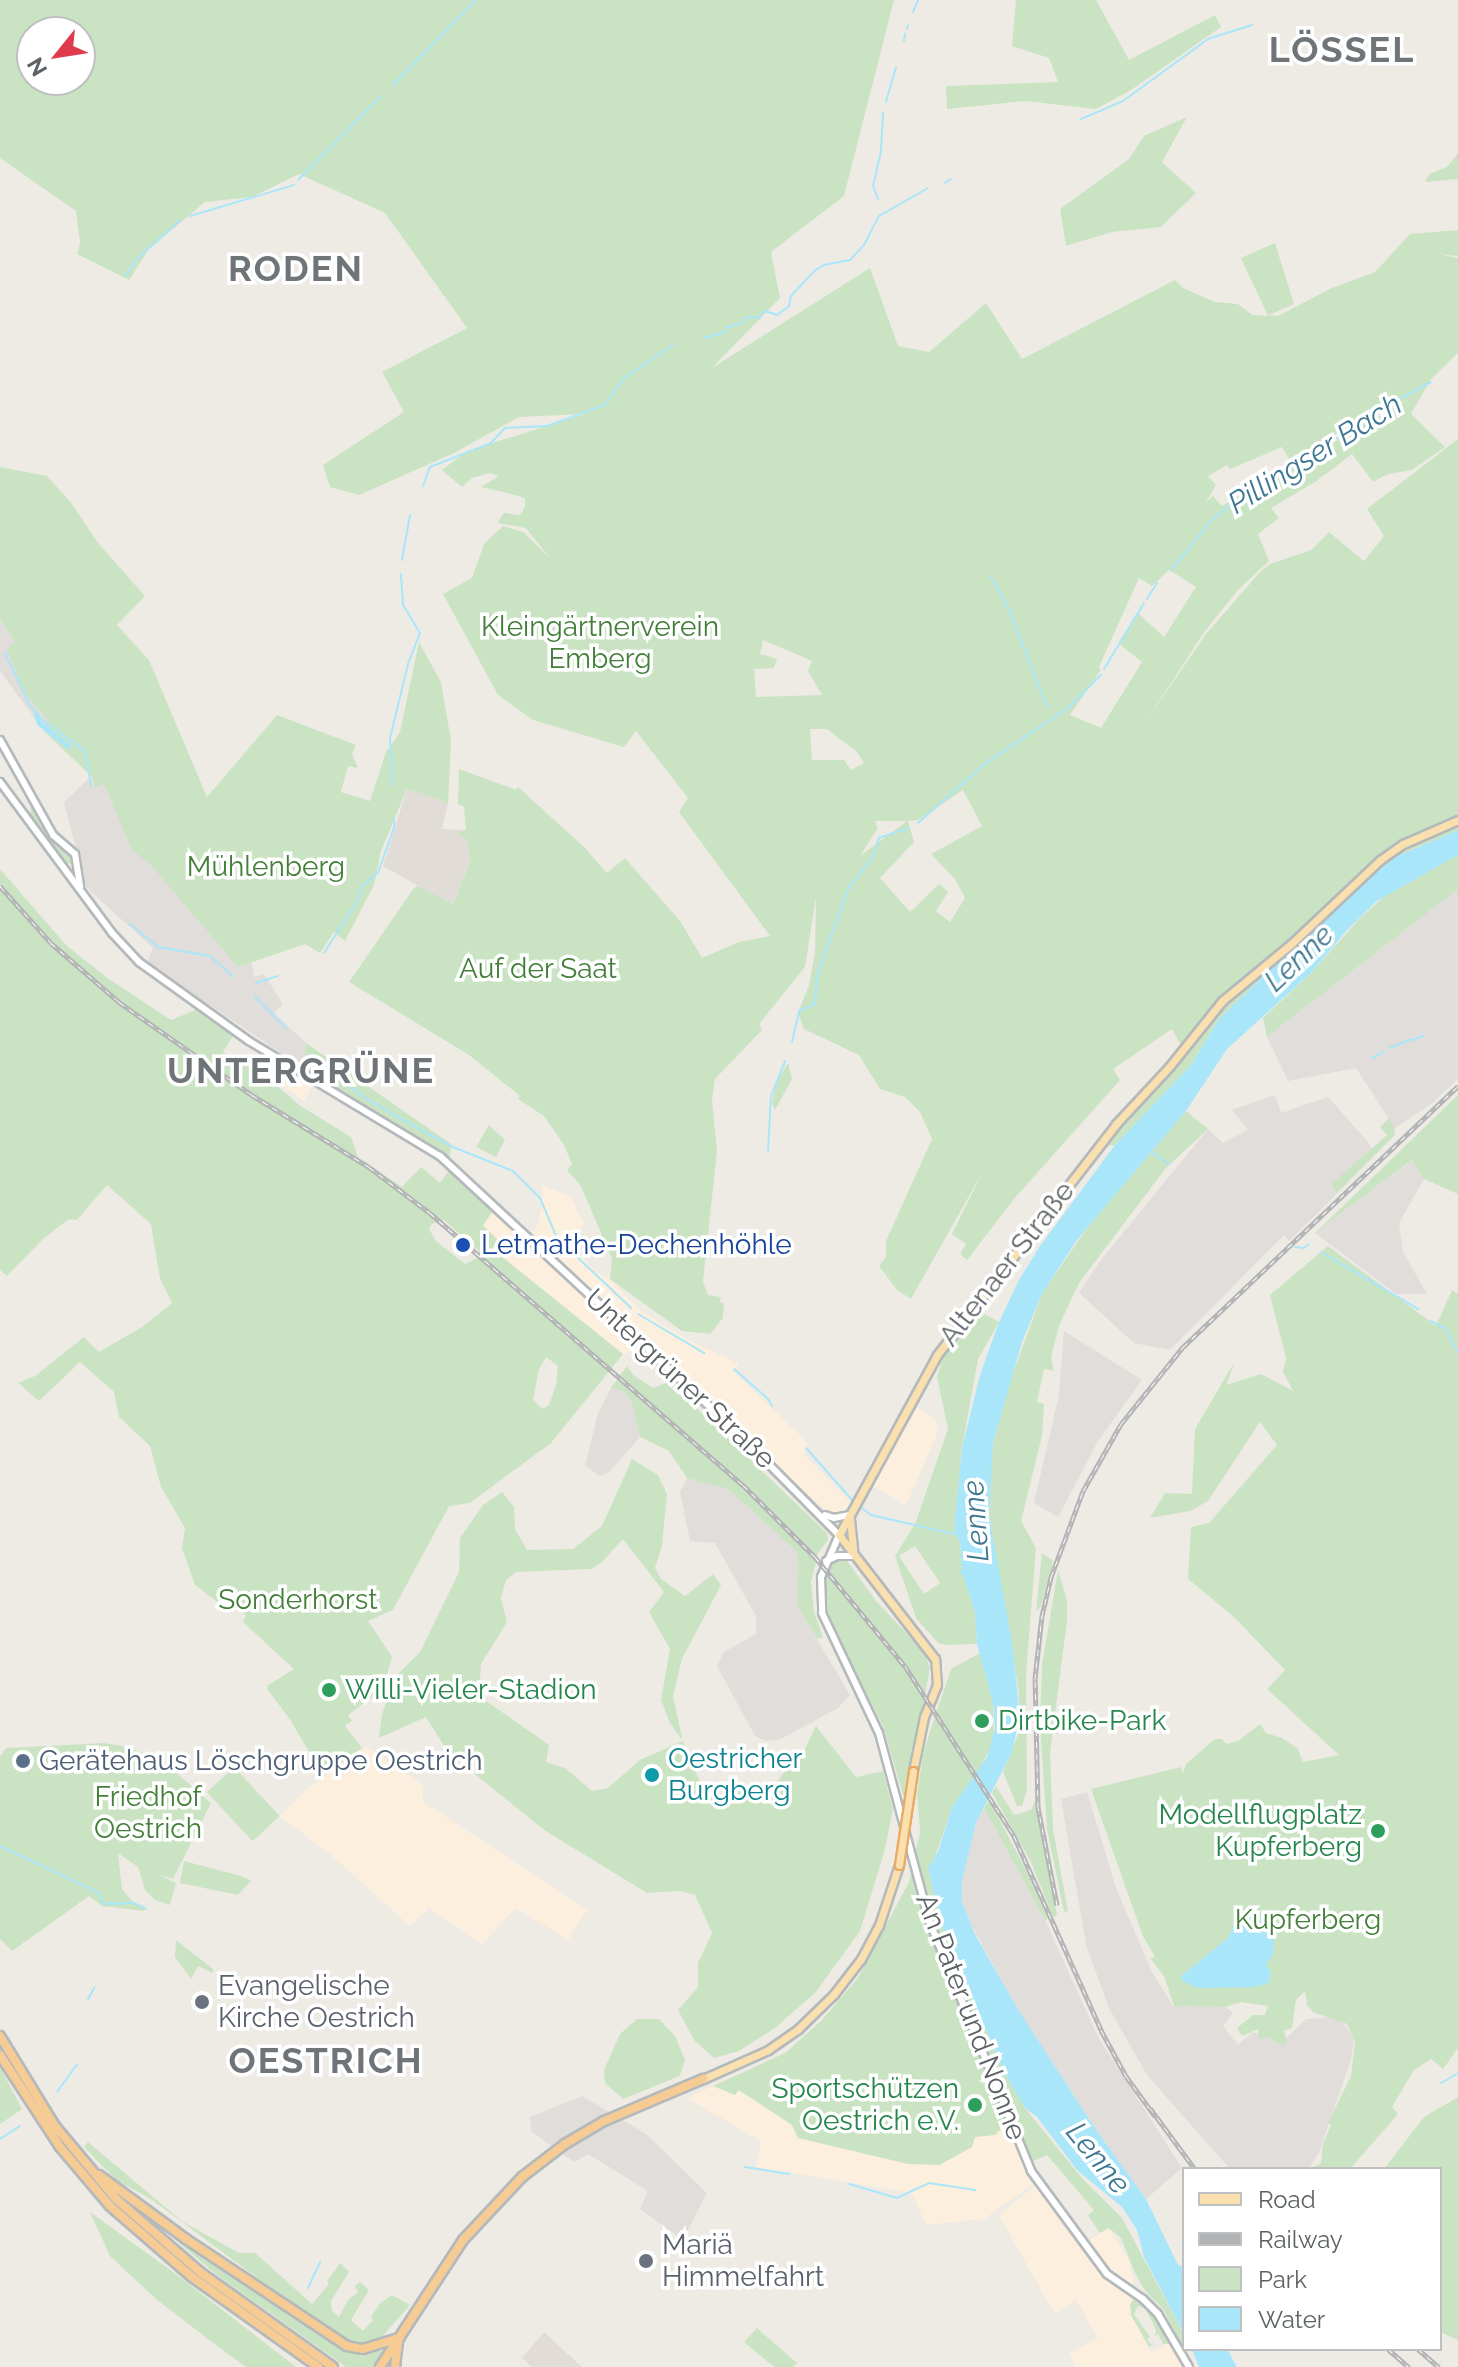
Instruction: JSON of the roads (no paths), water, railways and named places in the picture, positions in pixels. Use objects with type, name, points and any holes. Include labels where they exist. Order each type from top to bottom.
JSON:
[{"type":"highway","points":[[0,2036],[11,2066]]},
{"type":"highway","points":[[0,2055],[11,2066],[110,2206],[160,2251],[318,2367]]},
{"type":"highway","points":[[382,2367],[469,2232],[522,2177],[578,2136],[703,2079]]},
{"type":"highway","points":[[81,2167],[347,2346],[363,2349],[399,2338]]},
{"type":"highway","points":[[81,2167],[164,2244],[333,2367]]},
{"type":"highway","points":[[395,2367],[399,2338]]},
{"type":"main road","points":[[0,740],[53,835],[75,854],[80,890]]},
{"type":"main road","name":"Untergrüner Straße","points":[[0,782],[120,943],[151,971],[249,1041],[390,1124],[448,1163],[822,1514],[839,1535]]},
{"type":"main road","name":"Altenaer Straße","points":[[839,1535],[937,1355],[1116,1124],[1178,1057],[1209,1016],[1235,989],[1292,943],[1380,860],[1403,844],[1458,820]]},
{"type":"main road","points":[[68,874],[76,866]]},
{"type":"main road","points":[[822,1514],[834,1518],[851,1515],[850,1537],[855,1556]]},
{"type":"main road","points":[[703,2079],[768,2050],[798,2029],[834,1994],[861,1959],[879,1925],[899,1865],[924,1717],[937,1685],[935,1659],[839,1535]]},
{"type":"main road","name":"An Pater und Nonne","points":[[839,1535],[821,1577],[822,1613],[879,1733],[930,1923],[1028,2166],[1099,2264],[1158,2314],[1189,2367]]},
{"type":"main road","points":[[826,1561],[837,1556],[855,1556]]},
{"type":"water","name":"Lenne","points":[[1458,830],[1458,855],[1377,901],[1348,929],[1311,973],[1227,1049],[1186,1111],[1077,1240],[1042,1294],[1022,1342],[993,1443],[989,1515],[1013,1648],[1020,1719],[1011,1754],[976,1823],[962,1881],[962,1902],[975,1934],[1019,2011],[1097,2131],[1146,2199],[1178,2265],[1182,2267],[1182,2330],[1144,2257],[1137,2230],[1122,2207],[1077,2170],[1037,2117],[1025,2108],[1004,2072],[942,1927],[928,1868],[938,1852],[952,1807],[987,1757],[995,1728],[993,1703],[977,1644],[975,1613],[963,1575],[959,1572],[962,1569],[960,1543],[954,1531],[962,1448],[980,1375],[999,1322],[1040,1246],[1115,1145],[1191,1065],[1219,1019],[1350,894],[1396,857]]},
{"type":"water","points":[[1239,1912],[1272,1922],[1274,1953],[1266,1965],[1271,1972],[1269,1983],[1254,1987],[1198,1988],[1182,1981],[1181,1976],[1228,1938]]},
{"type":"water","points":[[1193,2351],[1228,2351],[1237,2367],[1199,2367]]},
{"type":"waterway","points":[[393,85],[476,0]]},
{"type":"waterway","points":[[913,12],[918,0]]},
{"type":"waterway","points":[[907,29],[908,25]]},
{"type":"waterway","points":[[1081,119],[1123,101],[1208,39],[1252,25]]},
{"type":"waterway","points":[[904,41],[905,34]]},
{"type":"waterway","points":[[886,102],[896,67]]},
{"type":"waterway","points":[[298,180],[381,96]]},
{"type":"waterway","points":[[878,199],[873,186],[881,151],[883,112]]},
{"type":"waterway","points":[[945,183],[951,179]]},
{"type":"waterway","points":[[190,216],[294,185]]},
{"type":"waterway","points":[[704,338],[725,332],[727,327],[740,324],[747,317],[759,318],[765,311],[777,315],[789,306],[791,296],[814,271],[824,265],[850,260],[864,245],[879,216],[928,188]]},
{"type":"waterway","points":[[125,276],[141,255],[181,220]]},
{"type":"waterway","points":[[423,486],[430,467],[491,443],[505,428],[547,426],[605,405],[624,378],[673,345]]},
{"type":"waterway","name":"Pillingser Bach","points":[[1172,569],[1211,521],[1237,499],[1267,479],[1296,466],[1322,444],[1357,431],[1387,406],[1431,382]]},
{"type":"waterway","points":[[402,560],[410,515]]},
{"type":"waterway","points":[[393,785],[390,738],[408,664],[420,633],[403,605],[401,574]]},
{"type":"waterway","points":[[991,577],[1009,610],[1047,707]]},
{"type":"waterway","name":"Pillingser Bach","points":[[1147,599],[1157,583]]},
{"type":"waterway","name":"Pillingser Bach","points":[[1104,669],[1144,603]]},
{"type":"waterway","points":[[5,653],[29,704],[39,717],[85,751],[91,786]]},
{"type":"waterway","name":"Pillingser Bach","points":[[918,823],[986,763],[1068,708],[1101,675]]},
{"type":"waterway","points":[[36,714],[39,723],[68,746]]},
{"type":"waterway","points":[[324,953],[357,902],[362,886],[378,873],[394,819]]},
{"type":"waterway","name":"Pillingser Bach","points":[[792,1042],[799,1011],[815,1004],[817,975],[849,887],[872,859],[879,838],[908,828]]},
{"type":"waterway","points":[[130,924],[158,947],[210,956],[233,977]]},
{"type":"waterway","points":[[256,983],[278,976]]},
{"type":"waterway","points":[[255,997],[286,1028]]},
{"type":"waterway","points":[[1411,1040],[1423,1036]]},
{"type":"waterway","points":[[1390,1048],[1409,1040]]},
{"type":"waterway","points":[[1372,1058],[1384,1052]]},
{"type":"waterway","points":[[309,1055],[365,1098],[421,1130],[453,1147],[513,1171],[540,1198],[557,1238],[631,1308]]},
{"type":"waterway","name":"Pillingser Bach","points":[[768,1151],[771,1096],[785,1061]]},
{"type":"waterway","points":[[1150,1151],[1169,1164]]},
{"type":"waterway","points":[[1295,1247],[1304,1248],[1309,1244]]},
{"type":"waterway","points":[[1321,1252],[1418,1309]]},
{"type":"waterway","points":[[638,1314],[704,1353]]},
{"type":"waterway","points":[[1431,1321],[1445,1328],[1458,1352]]},
{"type":"waterway","points":[[734,1369],[772,1406]]},
{"type":"waterway","points":[[806,1448],[853,1501]]},
{"type":"waterway","name":"Lenne","points":[[858,1505],[871,1515],[954,1534]]},
{"type":"waterway","points":[[0,1846],[99,1893],[104,1904],[134,1903],[146,1909]]},
{"type":"waterway","points":[[88,1999],[94,1988]]},
{"type":"waterway","points":[[57,2092],[77,2064]]},
{"type":"waterway","points":[[1441,2083],[1458,2073]]},
{"type":"waterway","points":[[0,2139],[20,2126]]},
{"type":"waterway","points":[[745,2167],[789,2174]]},
{"type":"waterway","points":[[849,2184],[897,2198],[929,2183],[975,2190]]},
{"type":"waterway","points":[[308,2288],[320,2262]]},
{"type":"railway","points":[[0,886],[51,943],[119,1002],[252,1095],[369,1167],[430,1213],[743,1485],[815,1557],[905,1666],[1014,1836],[1101,2030],[1126,2076],[1155,2116]]},
{"type":"railway","points":[[1057,1905],[1038,1807],[1035,1679],[1042,1616],[1051,1577],[1083,1491],[1121,1424],[1183,1347],[1458,1086]]},
{"type":"railway","points":[[1150,2108],[1194,2167]]},
{"type":"railway","points":[[1390,2351],[1409,2367]]},
{"type":"railway","points":[[1420,2351],[1439,2367]]},
{"type":"place","name":"Letmathe-Dechenhöhle","points":[[463,1245]]},
{"type":"place","name":"Willi-Vieler-Stadion","points":[[329,1690]]},
{"type":"place","name":"Dirtbike-Park","points":[[982,1721]]},
{"type":"place","name":"Gerätehaus Löschgruppe Oestrich","points":[[23,1761]]},
{"type":"place","name":"Oestricher Burgberg","points":[[652,1775]]},
{"type":"place","name":"Modellflugplatz Kupferberg","points":[[1378,1831]]},
{"type":"place","name":"Evangelische Kirche Oestrich","points":[[202,2002]]},
{"type":"place","name":"Sportschützen Oestrich e.V.","points":[[975,2105]]},
{"type":"place","name":"Mariä Himmelfahrt","points":[[646,2261]]},
{"type":"district","name":"LÖSSEL","points":[[1342,50]]},
{"type":"district","name":"RODEN","points":[[296,269]]},
{"type":"district","name":"UNTERGRÜNE","points":[[301,1071]]},
{"type":"district","name":"OESTRICH","points":[[326,2061]]},
{"type":"park label","name":"Kleingärtnerverein Emberg","points":[[600,643]]},
{"type":"park label","name":"Mühlenberg","points":[[266,867]]},
{"type":"park label","name":"Auf der Saat","points":[[538,969]]},
{"type":"park label","name":"Sonderhorst","points":[[298,1600]]},
{"type":"park label","name":"Friedhof Oestrich","points":[[148,1813]]},
{"type":"park label","name":"Kupferberg","points":[[1308,1920]]}]
